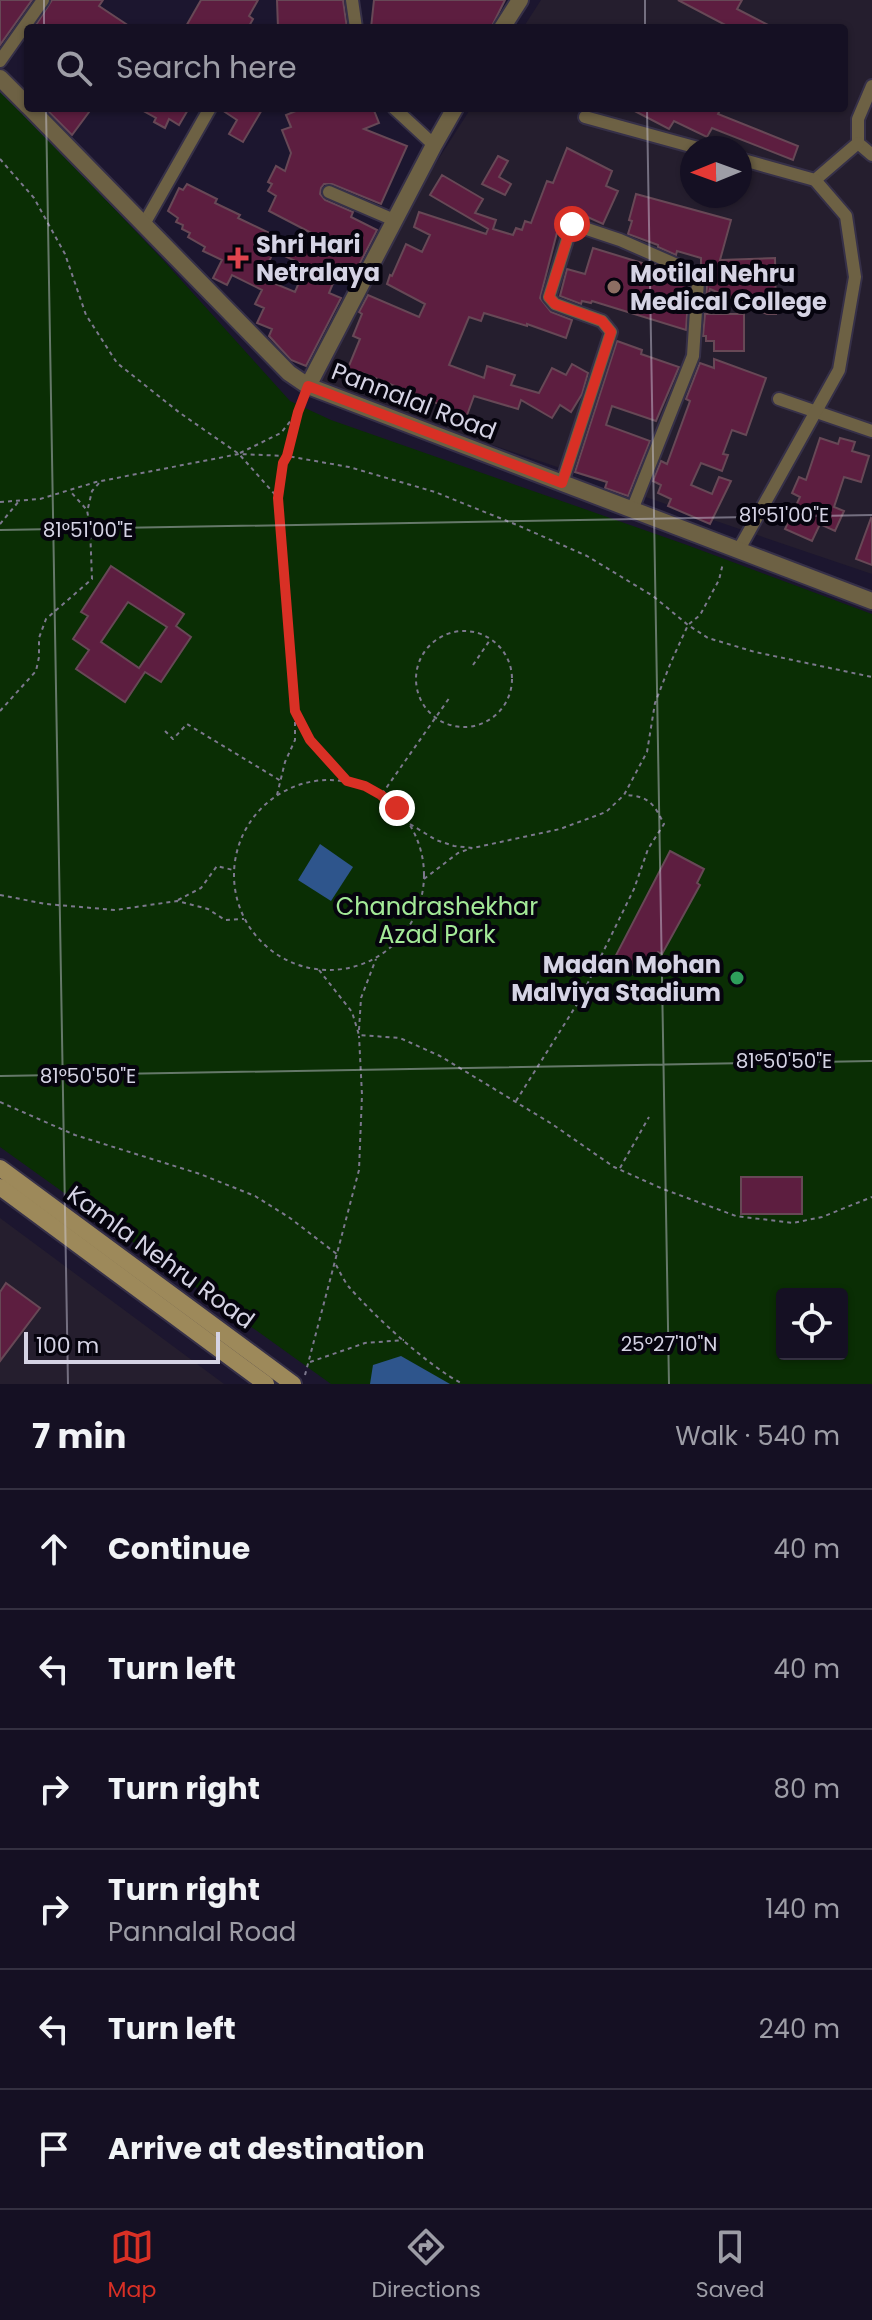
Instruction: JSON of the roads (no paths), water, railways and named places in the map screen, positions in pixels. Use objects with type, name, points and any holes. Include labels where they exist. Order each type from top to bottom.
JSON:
[{"type":"main road","name":"Kamla Nehru Road","points":[[0,1168],[293,1384]]},
{"type":"main road","name":"Kamla Nehru Road","points":[[0,1187],[266,1384]]},
{"type":"street","points":[[26,24],[43,0]]},
{"type":"street","points":[[352,0],[355,24]]},
{"type":"street","points":[[505,24],[520,0]]},
{"type":"street","points":[[0,61],[24,27]]},
{"type":"street","name":"Pannalal Road","points":[[0,78],[24,102]]},
{"type":"street","points":[[815,180],[858,143],[858,119],[872,86]]},
{"type":"street","name":"Pannalal Road","points":[[34,112],[289,373],[308,386],[872,601]]},
{"type":"street","points":[[144,224],[208,112]]},
{"type":"street","points":[[398,112],[434,145]]},
{"type":"street","points":[[308,386],[453,112]]},
{"type":"street","points":[[585,117],[680,143]]},
{"type":"street","points":[[858,143],[872,155]]},
{"type":"street","points":[[738,551],[839,370],[855,277],[846,216],[815,180],[752,162]]},
{"type":"street","points":[[329,192],[394,220]]},
{"type":"street","points":[[562,483],[611,332],[602,321],[555,304],[549,297],[572,224],[620,240],[693,272],[698,281],[693,356],[632,510]]},
{"type":"street","points":[[779,399],[872,431]]},
{"type":"water","points":[[320,844],[353,867],[331,901],[298,880]]},
{"type":"water","points":[[401,1356],[450,1384],[370,1384],[373,1365]]},
{"type":"place","name":"Shri Hari Netralaya","points":[[238,258]]},
{"type":"place","name":"Motilal Nehru Medical College","points":[[614,287]]},
{"type":"place","name":"Madan Mohan Malviya Stadium","points":[[737,978]]},
{"type":"park label","name":"Chandrashekhar Azad Park","points":[[437,920]]}]
